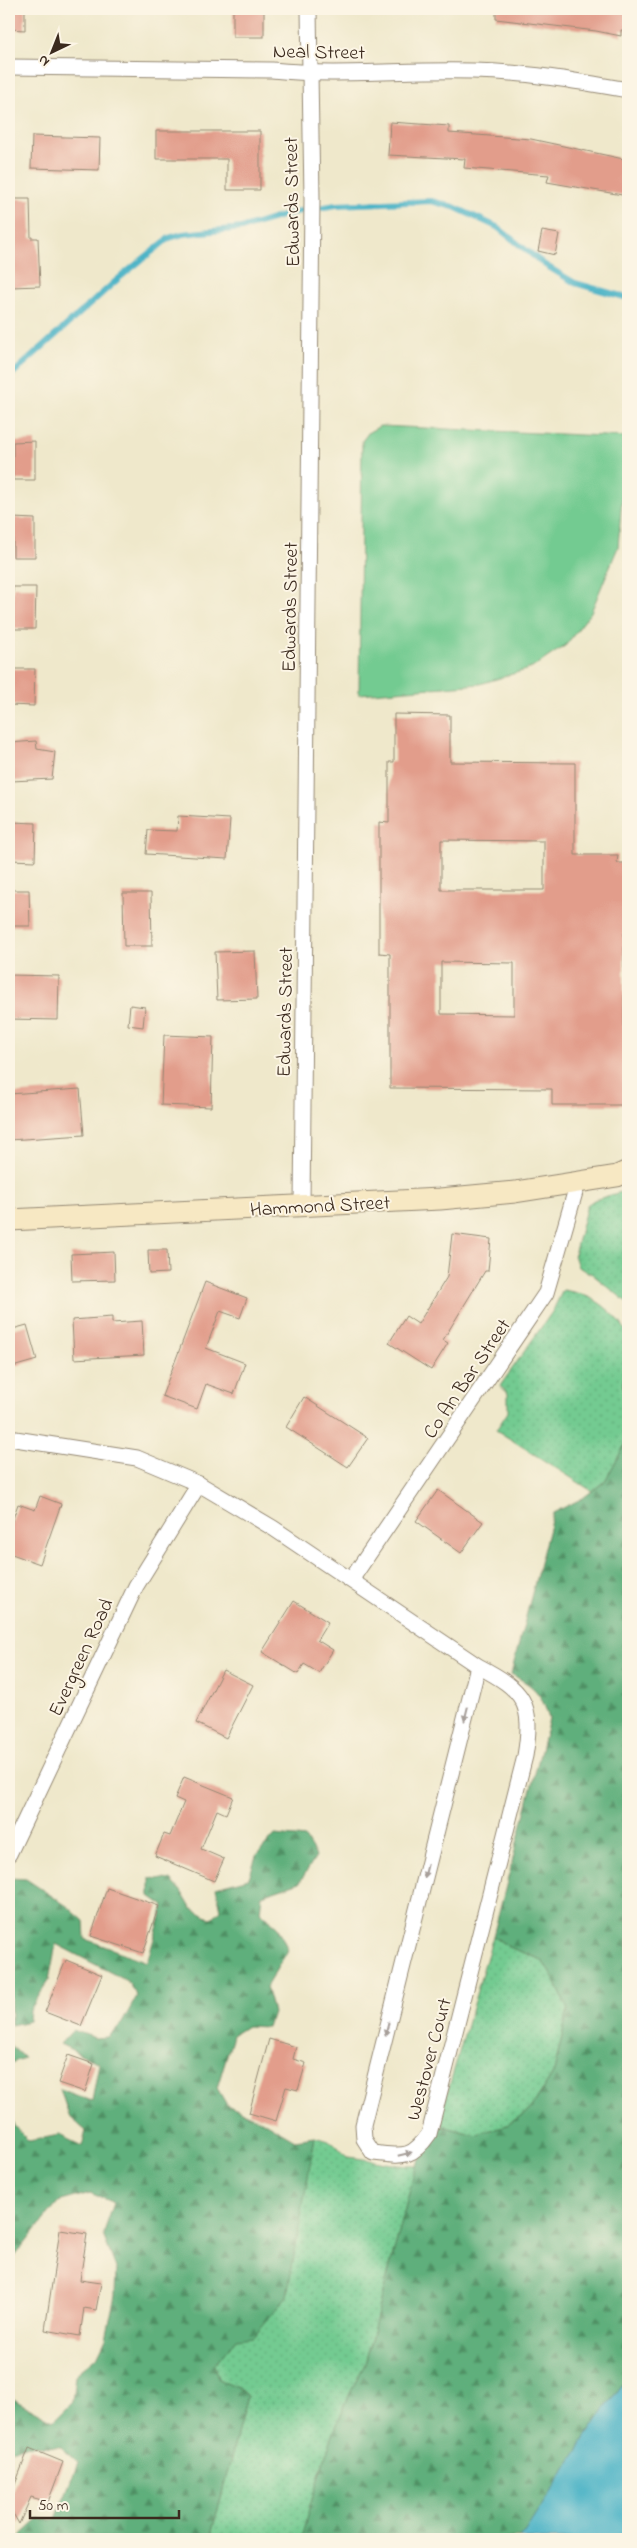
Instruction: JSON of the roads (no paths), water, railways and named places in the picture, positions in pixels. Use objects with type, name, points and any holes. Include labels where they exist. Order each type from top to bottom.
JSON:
[{"type":"street","name":"Edwards Street","points":[[302,1206],[312,199],[309,9]]},
{"type":"street","name":"Neal Street","points":[[9,67],[272,70],[309,74],[474,71],[536,74],[628,90]]},
{"type":"street","name":"Hammond Street","points":[[9,1220],[458,1198],[515,1192],[617,1176],[628,1171]]},
{"type":"street","name":"Co An Bar Street","points":[[351,1580],[546,1293],[578,1182]]},
{"type":"street","points":[[9,1438],[137,1458],[199,1484],[351,1580],[478,1666]]},
{"type":"street","name":"Evergreen Road","points":[[9,1854],[136,1586],[199,1484]]},
{"type":"street","name":"Westover Court","points":[[478,1666],[508,1682],[522,1697],[528,1715],[528,1738],[525,1756],[429,2134],[421,2145],[410,2154],[400,2156],[373,2153],[364,2139],[363,2125],[478,1666]]},
{"type":"water","points":[[628,2377],[628,2539],[520,2539],[605,2408]]},
{"type":"waterway","points":[[9,377],[118,279],[169,238],[183,234],[243,228],[295,212],[336,205],[431,201],[454,207],[497,227],[545,265],[575,283],[628,298]]}]
